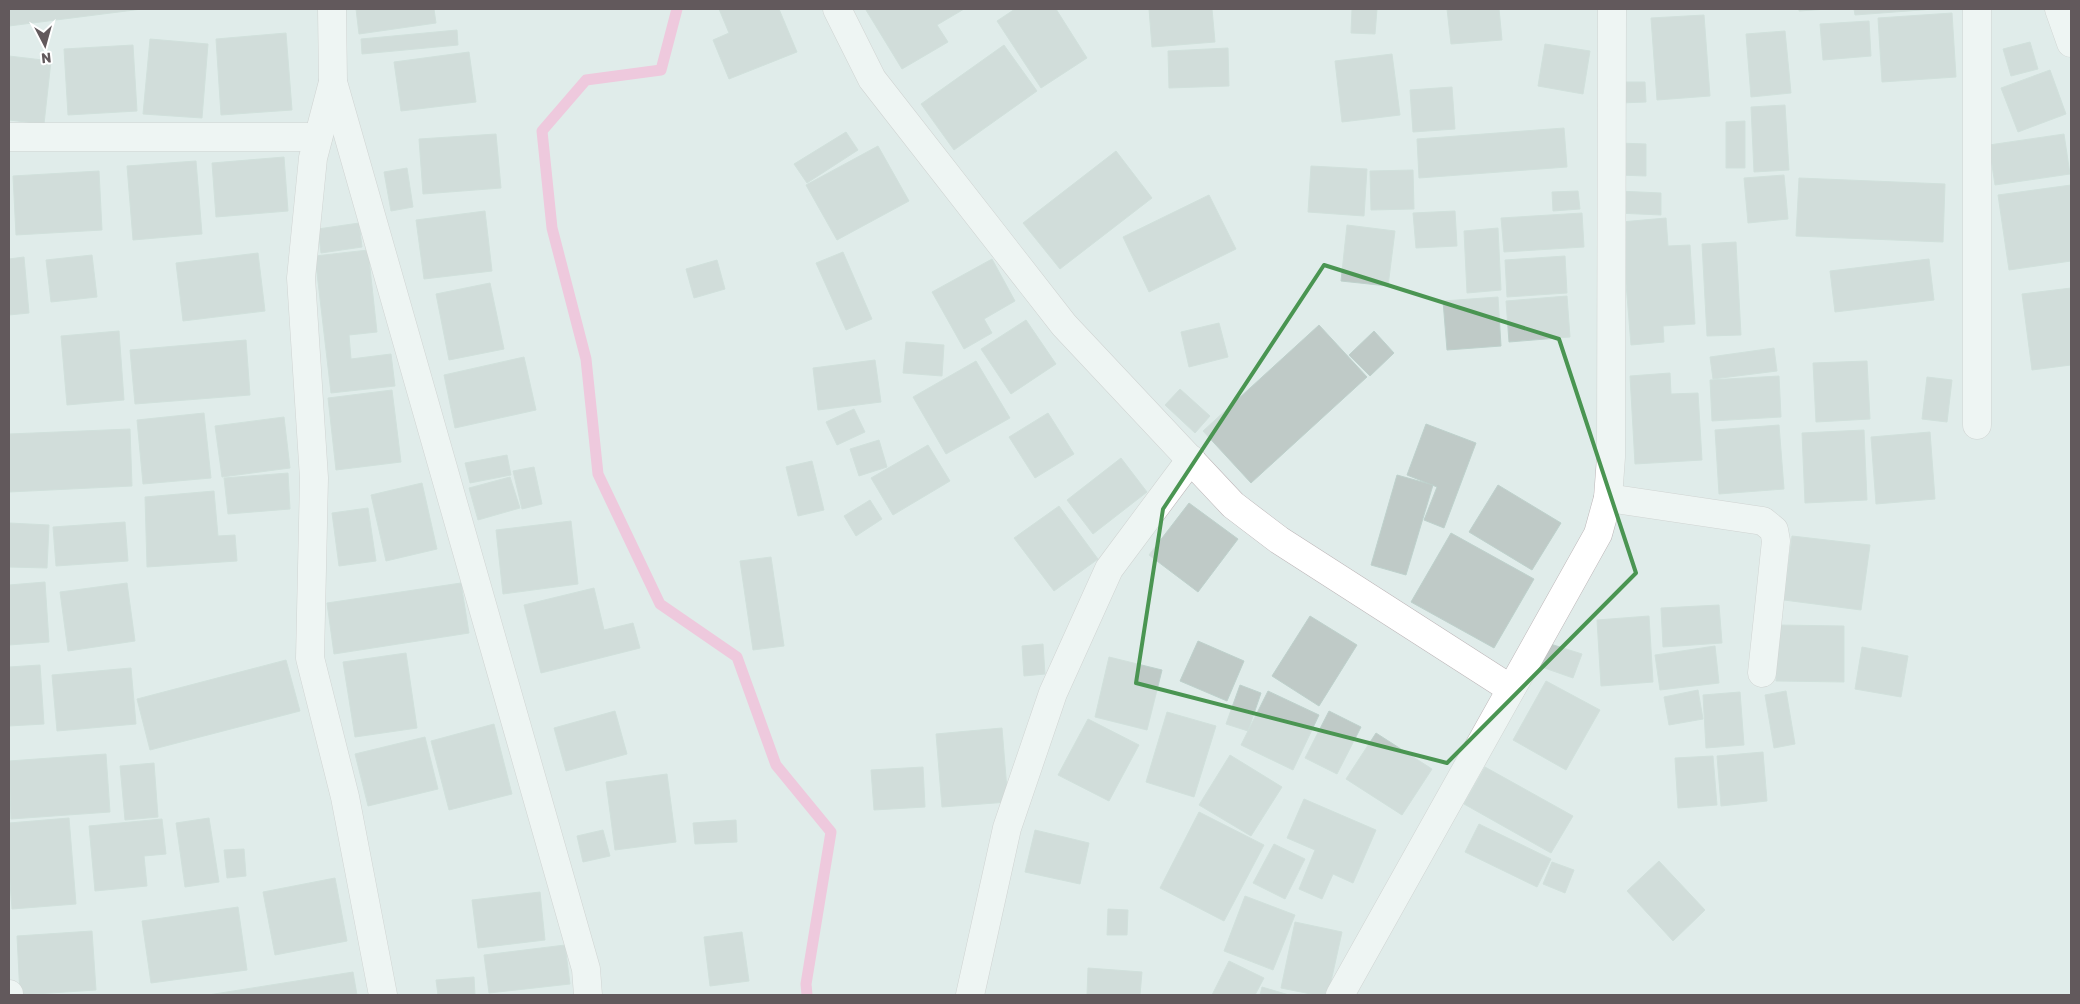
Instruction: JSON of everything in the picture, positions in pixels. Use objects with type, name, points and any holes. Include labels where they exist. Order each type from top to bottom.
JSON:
[{"type":"street","points":[[332,9],[333,82],[586,969],[588,995]]},
{"type":"street","points":[[837,9],[872,79],[1058,317],[1233,505],[1279,540],[1511,689]]},
{"type":"street","points":[[1340,995],[1598,534],[1608,498],[1610,457],[1612,9]]},
{"type":"street","points":[[1977,9],[1977,425]]},
{"type":"street","points":[[2059,9],[2071,43]]},
{"type":"street","points":[[333,82],[313,158],[301,278],[314,478],[310,658],[345,797],[383,995]]},
{"type":"street","points":[[9,137],[318,136]]},
{"type":"street","points":[[970,995],[1007,828],[1054,693],[1109,569],[1191,459]]},
{"type":"street","points":[[1608,498],[1763,521],[1774,530],[1776,541],[1762,673]]},
{"type":"highlighted area","points":[[1324,265],[1559,339],[1636,573],[1447,763],[1136,683],[1163,509]]},
{"type":"building","points":[[9,9],[142,9],[9,26]]},
{"type":"building","points":[[356,9],[434,9],[436,23],[359,34]]},
{"type":"building","points":[[719,9],[779,9],[797,52],[729,79],[713,40],[729,33]]},
{"type":"building","points":[[867,9],[964,9],[937,25],[948,42],[902,69]]},
{"type":"building","points":[[1015,9],[1056,9],[1087,58],[1041,88],[997,21]]},
{"type":"building","points":[[1149,9],[1212,9],[1215,42],[1152,47]]},
{"type":"building","points":[[1352,9],[1377,9],[1375,34],[1351,33]]},
{"type":"building","points":[[1447,9],[1499,9],[1502,40],[1451,44]]},
{"type":"building","points":[[1799,9],[1828,9],[1799,11]]},
{"type":"building","points":[[1854,9],[1934,9],[1855,15]]},
{"type":"building","points":[[1952,13],[1956,77],[1882,82],[1878,18]]},
{"type":"building","points":[[1704,15],[1710,96],[1657,100],[1651,18]]},
{"type":"building","points":[[1869,21],[1871,56],[1823,60],[1820,24]]},
{"type":"building","points":[[457,30],[458,45],[362,54],[361,39]]},
{"type":"building","points":[[1785,31],[1791,93],[1751,97],[1746,34]]},
{"type":"building","points":[[286,33],[292,110],[221,115],[216,39]]},
{"type":"building","points":[[150,39],[208,44],[202,118],[143,114]]},
{"type":"building","points":[[2030,42],[2038,69],[2011,76],[2003,49]]},
{"type":"building","points":[[1545,44],[1590,51],[1583,94],[1538,86]]},
{"type":"building","points":[[133,45],[137,111],[68,115],[64,49]]},
{"type":"building","points":[[1004,45],[1037,91],[954,150],[921,104]]},
{"type":"building","points":[[1228,48],[1229,86],[1169,88],[1168,51]]},
{"type":"building","points":[[469,52],[476,102],[401,111],[394,62]]},
{"type":"building","points":[[1392,54],[1400,115],[1342,122],[1335,61]]},
{"type":"building","points":[[9,56],[51,61],[44,124],[9,120]]},
{"type":"building","points":[[2050,70],[2066,114],[2018,132],[2001,88]]},
{"type":"building","points":[[1621,82],[1645,82],[1646,102],[1620,103]]},
{"type":"building","points":[[1452,87],[1455,129],[1413,132],[1410,90]]},
{"type":"building","points":[[1785,105],[1789,170],[1754,172],[1751,107]]},
{"type":"building","points":[[1745,121],[1745,168],[1726,168],[1726,122]]},
{"type":"building","points":[[1564,128],[1567,167],[1419,178],[1417,139]]},
{"type":"building","points":[[846,132],[858,150],[807,183],[794,164]]},
{"type":"building","points":[[496,134],[501,188],[423,194],[419,139]]},
{"type":"building","points":[[2064,134],[2070,174],[1995,185],[1989,145]]},
{"type":"building","points":[[1619,143],[1646,144],[1646,176],[1618,175]]},
{"type":"building","points":[[878,146],[909,201],[837,240],[806,185]]},
{"type":"building","points":[[1116,151],[1152,198],[1060,269],[1023,223]]},
{"type":"building","points":[[284,157],[288,211],[216,217],[212,163]]},
{"type":"building","points":[[196,161],[202,234],[133,240],[127,166]]},
{"type":"building","points":[[1311,166],[1367,169],[1364,216],[1308,212]]},
{"type":"building","points":[[407,168],[413,207],[391,211],[384,172]]},
{"type":"building","points":[[1413,170],[1414,209],[1371,210],[1370,171]]},
{"type":"building","points":[[99,171],[102,230],[16,235],[13,176]]},
{"type":"building","points":[[1784,175],[1788,219],[1748,223],[1744,178]]},
{"type":"building","points":[[1799,178],[1945,184],[1943,242],[1796,236]]},
{"type":"building","points":[[2071,185],[2071,261],[2009,270],[1998,195]]},
{"type":"building","points":[[1578,191],[1580,209],[1553,211],[1552,192]]},
{"type":"building","points":[[1618,191],[1661,193],[1661,215],[1617,213]]},
{"type":"building","points":[[1209,195],[1236,249],[1149,292],[1123,237]]},
{"type":"building","points":[[485,211],[492,271],[424,279],[416,220]]},
{"type":"building","points":[[1455,211],[1457,246],[1416,248],[1413,213]]},
{"type":"building","points":[[1582,213],[1584,247],[1504,252],[1501,218]]},
{"type":"building","points":[[1666,218],[1668,246],[1690,245],[1695,324],[1663,326],[1664,342],[1631,345],[1621,222]]},
{"type":"building","points":[[359,223],[362,247],[321,253],[318,229]]},
{"type":"building","points":[[1347,225],[1395,231],[1388,286],[1341,281]]},
{"type":"building","points":[[1498,228],[1501,290],[1467,293],[1464,231]]},
{"type":"building","points":[[1736,242],[1741,335],[1707,336],[1702,244]]},
{"type":"building","points":[[368,250],[377,332],[349,335],[351,359],[391,354],[395,386],[331,393],[315,256]]},
{"type":"building","points":[[843,252],[872,319],[846,330],[816,263]]},
{"type":"building","points":[[258,253],[265,311],[183,321],[176,263]]},
{"type":"building","points":[[92,255],[97,297],[51,302],[46,260]]},
{"type":"building","points":[[1565,256],[1567,293],[1507,297],[1505,260]]},
{"type":"building","points":[[24,257],[29,313],[9,315],[9,259]]},
{"type":"building","points":[[992,259],[1015,301],[984,319],[992,333],[964,349],[932,292]]},
{"type":"building","points":[[1929,259],[1934,300],[1835,312],[1830,271]]},
{"type":"building","points":[[717,260],[725,289],[694,298],[686,269]]},
{"type":"building","points":[[490,283],[504,349],[449,360],[436,294]]},
{"type":"building","points":[[2071,288],[2071,365],[2032,370],[2022,294]]},
{"type":"building","points":[[1567,296],[1570,337],[1509,342],[1506,301]]},
{"type":"building","points":[[1498,297],[1501,346],[1447,350],[1443,301]]},
{"type":"building","points":[[1026,320],[1056,364],[1011,394],[981,349]]},
{"type":"building","points":[[1219,323],[1228,357],[1189,367],[1181,332]]},
{"type":"building","points":[[1319,325],[1367,377],[1251,483],[1203,431]]},
{"type":"building","points":[[119,331],[124,400],[67,405],[61,336]]},
{"type":"building","points":[[1374,331],[1394,353],[1370,376],[1349,355]]},
{"type":"building","points":[[246,340],[250,395],[135,404],[130,350]]},
{"type":"building","points":[[906,342],[944,345],[942,376],[903,373]]},
{"type":"building","points":[[1774,348],[1777,371],[1713,379],[1710,357]]},
{"type":"building","points":[[524,357],[536,410],[455,428],[444,375]]},
{"type":"building","points":[[875,360],[881,402],[818,410],[813,368]]},
{"type":"building","points":[[976,361],[1010,418],[946,454],[913,397]]},
{"type":"building","points":[[1867,361],[1870,419],[1816,422],[1813,363]]},
{"type":"building","points":[[1670,373],[1671,394],[1698,393],[1702,460],[1635,464],[1630,376]]},
{"type":"building","points":[[1779,376],[1781,417],[1712,421],[1710,380]]},
{"type":"building","points":[[1927,377],[1952,380],[1947,422],[1922,419]]},
{"type":"building","points":[[1180,389],[1210,416],[1195,433],[1165,405]]},
{"type":"building","points":[[392,390],[401,462],[336,470],[328,398]]},
{"type":"building","points":[[854,409],[865,432],[837,445],[826,422]]},
{"type":"building","points":[[204,413],[211,478],[143,484],[137,420]]},
{"type":"building","points":[[1048,413],[1074,454],[1035,478],[1009,437]]},
{"type":"building","points":[[284,417],[290,468],[222,477],[215,426]]},
{"type":"building","points":[[1426,424],[1476,443],[1444,528],[1424,520],[1437,487],[1407,475]]},
{"type":"building","points":[[1779,425],[1784,489],[1719,494],[1715,430]]},
{"type":"building","points":[[130,429],[132,486],[9,492],[9,434]]},
{"type":"building","points":[[1864,430],[1867,500],[1805,503],[1802,433]]},
{"type":"building","points":[[1930,432],[1935,499],[1876,504],[1871,437]]},
{"type":"building","points":[[879,440],[887,467],[859,476],[850,449]]},
{"type":"building","points":[[928,445],[950,481],[893,515],[871,478]]},
{"type":"building","points":[[507,455],[511,475],[470,483],[465,463]]},
{"type":"building","points":[[1121,458],[1147,492],[1093,534],[1067,500]]},
{"type":"building","points":[[812,461],[824,510],[798,516],[786,467]]},
{"type":"building","points":[[534,467],[542,504],[522,509],[513,471]]},
{"type":"building","points":[[288,473],[290,509],[228,514],[224,478]]},
{"type":"building","points":[[1397,475],[1433,485],[1406,575],[1371,565]]},
{"type":"building","points":[[510,477],[520,508],[478,520],[469,488]]},
{"type":"building","points":[[422,483],[437,549],[386,561],[371,495]]},
{"type":"building","points":[[1498,485],[1561,523],[1532,570],[1469,532]]},
{"type":"building","points":[[214,491],[218,536],[235,535],[237,561],[147,567],[145,497]]},
{"type":"building","points":[[870,500],[882,519],[856,536],[844,516]]},
{"type":"building","points":[[1189,503],[1238,539],[1198,592],[1149,555]]},
{"type":"building","points":[[1059,506],[1098,559],[1054,591],[1014,538]]},
{"type":"building","points":[[368,508],[376,561],[339,566],[332,513]]},
{"type":"building","points":[[571,521],[578,584],[503,594],[496,530]]},
{"type":"building","points":[[125,522],[128,561],[56,566],[53,527]]},
{"type":"building","points":[[9,523],[49,525],[47,568],[9,567]]},
{"type":"building","points":[[1451,533],[1534,579],[1494,648],[1411,602]]},
{"type":"building","points":[[1792,536],[1870,545],[1861,610],[1784,600]]},
{"type":"building","points":[[771,557],[784,646],[753,650],[740,561]]},
{"type":"building","points":[[45,582],[49,642],[9,645],[9,585]]},
{"type":"building","points":[[127,583],[135,641],[68,651],[60,592]]},
{"type":"building","points":[[461,583],[469,633],[334,654],[327,603]]},
{"type":"building","points":[[594,588],[604,630],[633,623],[640,648],[541,673],[524,605]]},
{"type":"building","points":[[1719,605],[1722,643],[1663,647],[1661,608]]},
{"type":"building","points":[[1310,616],[1357,645],[1319,706],[1272,676]]},
{"type":"building","points":[[1649,616],[1653,682],[1601,686],[1597,620]]},
{"type":"building","points":[[1777,625],[1844,626],[1844,682],[1776,681]]},
{"type":"building","points":[[1198,641],[1244,661],[1227,701],[1180,681]]},
{"type":"building","points":[[1544,642],[1582,654],[1573,678],[1536,665]]},
{"type":"building","points":[[1043,644],[1045,674],[1024,676],[1022,646]]},
{"type":"building","points":[[1715,646],[1719,683],[1660,690],[1655,655]]},
{"type":"building","points":[[1862,647],[1908,656],[1901,697],[1855,689]]},
{"type":"building","points":[[406,653],[417,728],[355,737],[343,662]]},
{"type":"building","points":[[1109,657],[1162,670],[1147,730],[1095,717]]},
{"type":"building","points":[[286,660],[300,711],[150,750],[137,699]]},
{"type":"building","points":[[40,665],[44,724],[9,726],[9,667]]},
{"type":"building","points":[[131,668],[136,724],[57,731],[52,675]]},
{"type":"building","points":[[1546,681],[1600,710],[1566,770],[1513,740]]},
{"type":"building","points":[[1240,685],[1261,693],[1248,731],[1226,724]]},
{"type":"building","points":[[1698,690],[1703,719],[1669,725],[1664,697]]},
{"type":"building","points":[[1268,691],[1319,715],[1293,770],[1241,745]]},
{"type":"building","points":[[1786,691],[1795,744],[1774,748],[1765,695]]},
{"type":"building","points":[[1740,692],[1744,745],[1706,748],[1703,695]]},
{"type":"building","points":[[615,711],[627,754],[566,771],[554,728]]},
{"type":"building","points":[[1329,711],[1361,727],[1337,774],[1305,758]]},
{"type":"building","points":[[1167,712],[1216,726],[1194,797],[1146,782]]},
{"type":"building","points":[[1088,719],[1139,745],[1109,801],[1058,775]]},
{"type":"building","points":[[494,724],[512,794],[449,810],[431,741]]},
{"type":"building","points":[[1002,728],[1008,802],[942,807],[936,734]]},
{"type":"building","points":[[1376,733],[1432,769],[1402,815],[1346,779]]},
{"type":"building","points":[[425,737],[438,789],[368,806],[355,754]]},
{"type":"building","points":[[1763,752],[1767,801],[1721,806],[1717,756]]},
{"type":"building","points":[[106,754],[110,812],[11,819],[9,761]]},
{"type":"building","points":[[1230,755],[1282,787],[1251,836],[1199,805]]},
{"type":"building","points":[[1713,756],[1717,805],[1678,808],[1675,758]]},
{"type":"building","points":[[154,763],[158,817],[125,820],[120,766]]},
{"type":"building","points":[[923,767],[925,807],[874,810],[871,770]]},
{"type":"building","points":[[1485,767],[1573,816],[1551,853],[1464,804]]},
{"type":"building","points":[[667,774],[676,842],[615,850],[606,782]]},
{"type":"building","points":[[1304,799],[1376,830],[1353,883],[1333,874],[1322,899],[1299,889],[1315,850],[1287,838]]},
{"type":"building","points":[[1199,812],[1264,845],[1224,921],[1160,888]]},
{"type":"building","points":[[69,818],[76,904],[12,909],[9,870],[9,823]]},
{"type":"building","points":[[209,818],[219,882],[185,887],[176,823]]},
{"type":"building","points":[[162,819],[166,854],[144,856],[147,886],[95,891],[89,826]]},
{"type":"building","points":[[736,820],[737,842],[695,844],[693,823]]},
{"type":"building","points":[[1479,824],[1551,859],[1537,887],[1465,852]]},
{"type":"building","points":[[603,830],[610,856],[583,862],[577,836]]},
{"type":"building","points":[[1035,830],[1089,843],[1080,884],[1025,872]]},
{"type":"building","points":[[1274,844],[1305,859],[1285,899],[1253,883]]},
{"type":"building","points":[[244,849],[246,876],[227,878],[224,850]]},
{"type":"building","points":[[1659,861],[1705,910],[1673,941],[1627,891]]},
{"type":"building","points":[[1552,862],[1574,870],[1565,893],[1543,884]]},
{"type":"building","points":[[335,878],[347,941],[275,955],[263,892]]},
{"type":"building","points":[[540,892],[545,940],[478,948],[472,900]]},
{"type":"building","points":[[1245,896],[1295,915],[1273,970],[1224,951]]},
{"type":"building","points":[[238,907],[247,970],[151,983],[142,921]]},
{"type":"building","points":[[1108,909],[1128,910],[1127,935],[1107,935]]},
{"type":"building","points":[[1295,922],[1342,932],[1328,995],[1316,995],[1281,988]]},
{"type":"building","points":[[92,931],[96,990],[20,995],[17,936]]},
{"type":"building","points":[[742,932],[749,981],[710,986],[704,937]]},
{"type":"building","points":[[565,945],[570,984],[489,993],[484,955]]},
{"type":"building","points":[[1229,961],[1264,978],[1255,995],[1212,995]]},
{"type":"building","points":[[1088,968],[1142,972],[1140,995],[1087,995]]},
{"type":"building","points":[[353,972],[357,995],[208,995]]},
{"type":"building","points":[[474,977],[475,995],[438,995],[436,980]]},
{"type":"building","points":[[1262,987],[1289,995],[1260,995]]},
{"type":"waterway","points":[[677,9],[661,70],[586,80],[542,131],[552,228],[586,359],[598,474],[660,604],[737,657],[776,765],[831,832],[806,984],[807,995]]}]
